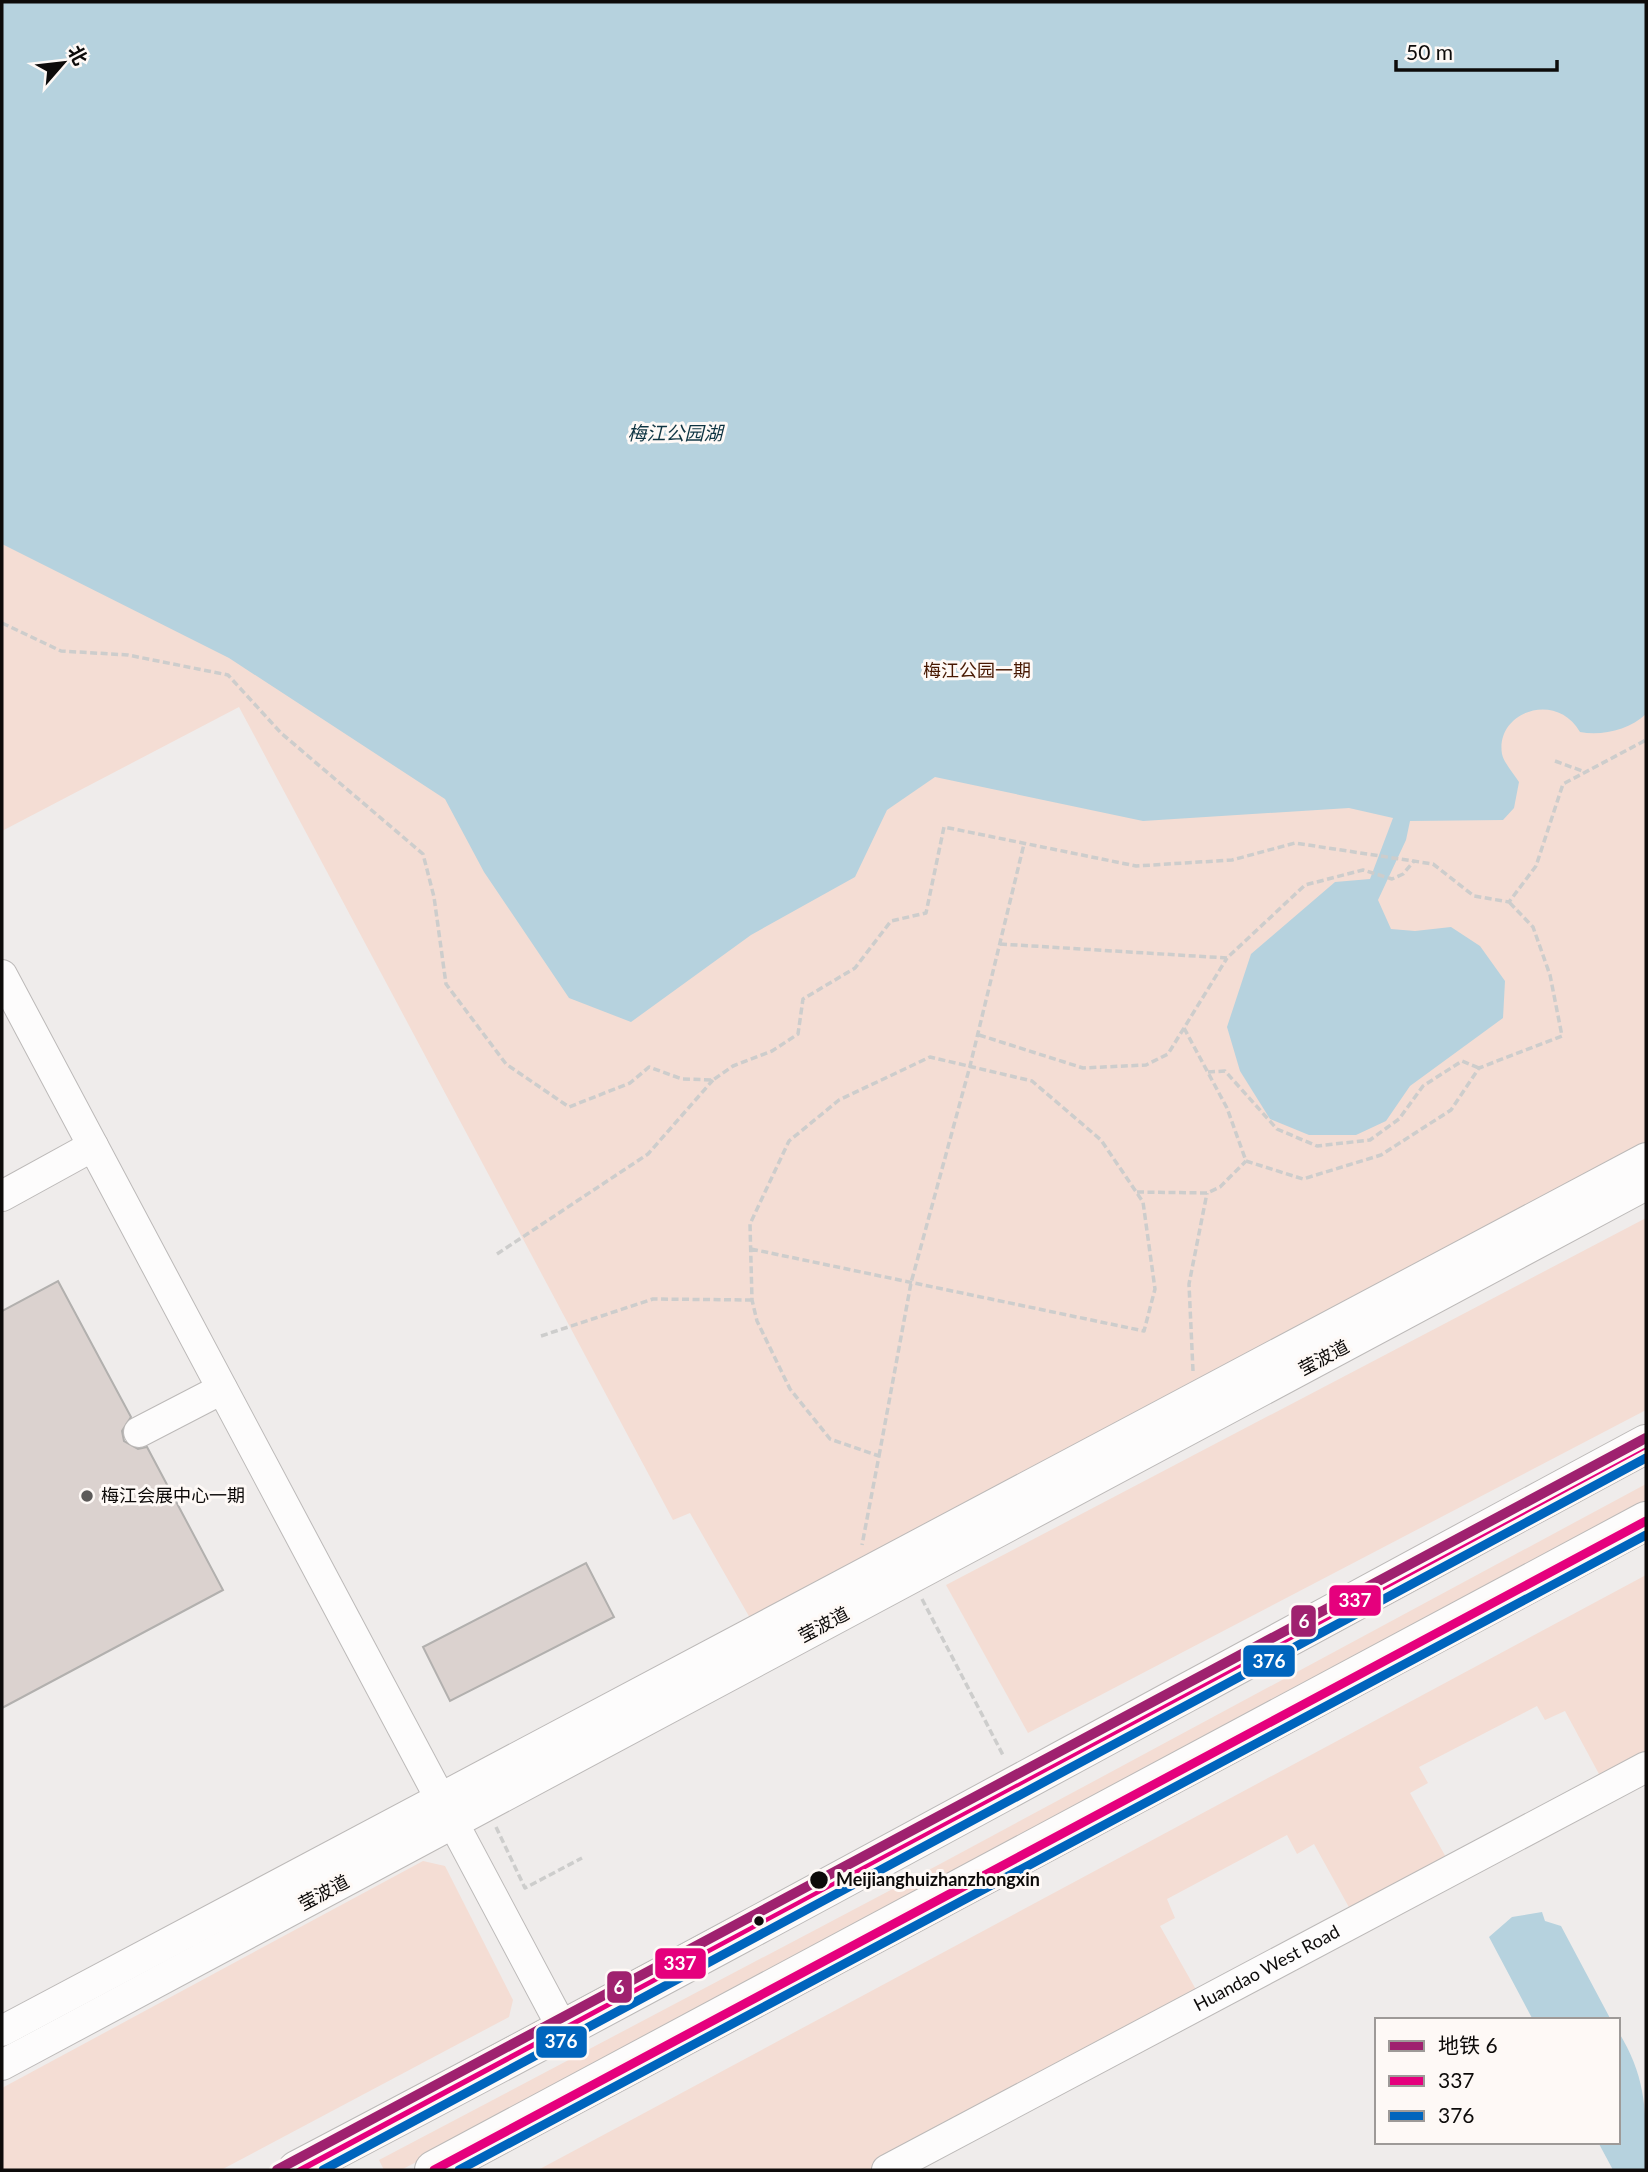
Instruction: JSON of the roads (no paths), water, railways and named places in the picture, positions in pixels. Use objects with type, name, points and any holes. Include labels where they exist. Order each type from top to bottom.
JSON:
[{"type":"main road","points":[[306,2168],[564,2031],[1017,1782],[1646,1444]]},
{"type":"main road","points":[[434,2170],[1646,1521]]},
{"type":"street","points":[[2,975],[564,2031]]},
{"type":"street","points":[[2,1196],[93,1146]]},
{"type":"street","name":"莹波道","points":[[2,2065],[855,1578],[1646,1158]]},
{"type":"street","name":"莹波道","points":[[2,2031],[447,1811],[486,1807],[1646,1185]]},
{"type":"street","points":[[139,1432],[222,1389]]},
{"type":"street","name":"Huandao West Road","points":[[887,2170],[1646,1767]]},
{"type":"street","name":"Huandao West Road","points":[[931,2170],[1646,1788]]},
{"type":"water","name":"梅江公园湖","points":[[2,2],[1646,2],[1646,714],[1623,728],[1597,733],[1580,732],[1569,719],[1557,712],[1543,709],[1529,711],[1517,718],[1502,739],[1503,757],[1519,782],[1514,808],[1503,820],[1410,821],[1406,840],[1378,900],[1391,929],[1415,931],[1451,927],[1480,946],[1505,981],[1503,1018],[1410,1086],[1386,1121],[1356,1135],[1309,1135],[1270,1119],[1240,1071],[1227,1027],[1251,954],[1335,882],[1370,879],[1393,818],[1349,808],[1143,821],[935,777],[887,810],[855,877],[751,935],[631,1022],[569,998],[484,872],[445,799],[229,658],[2,544]]},
{"type":"water","points":[[1542,1912],[1545,1921],[1561,1926],[1610,2018],[1532,2018],[1489,1937],[1512,1917]]},
{"type":"water","points":[[1620,2035],[1640,2082],[1645,2114],[1646,2170],[1613,2170],[1599,2144],[1620,2144]]},
{"type":"metro line","name":"6","points":[[277,2170],[1646,1438]]},
{"type":"place","name":"梅江会展中心一期","points":[[87,1496]]},
{"type":"place","name":"Meijianghuizhanzhongxin","points":[[819,1880]]},
{"type":"park label","name":"梅江公园一期","points":[[977,671]]}]
